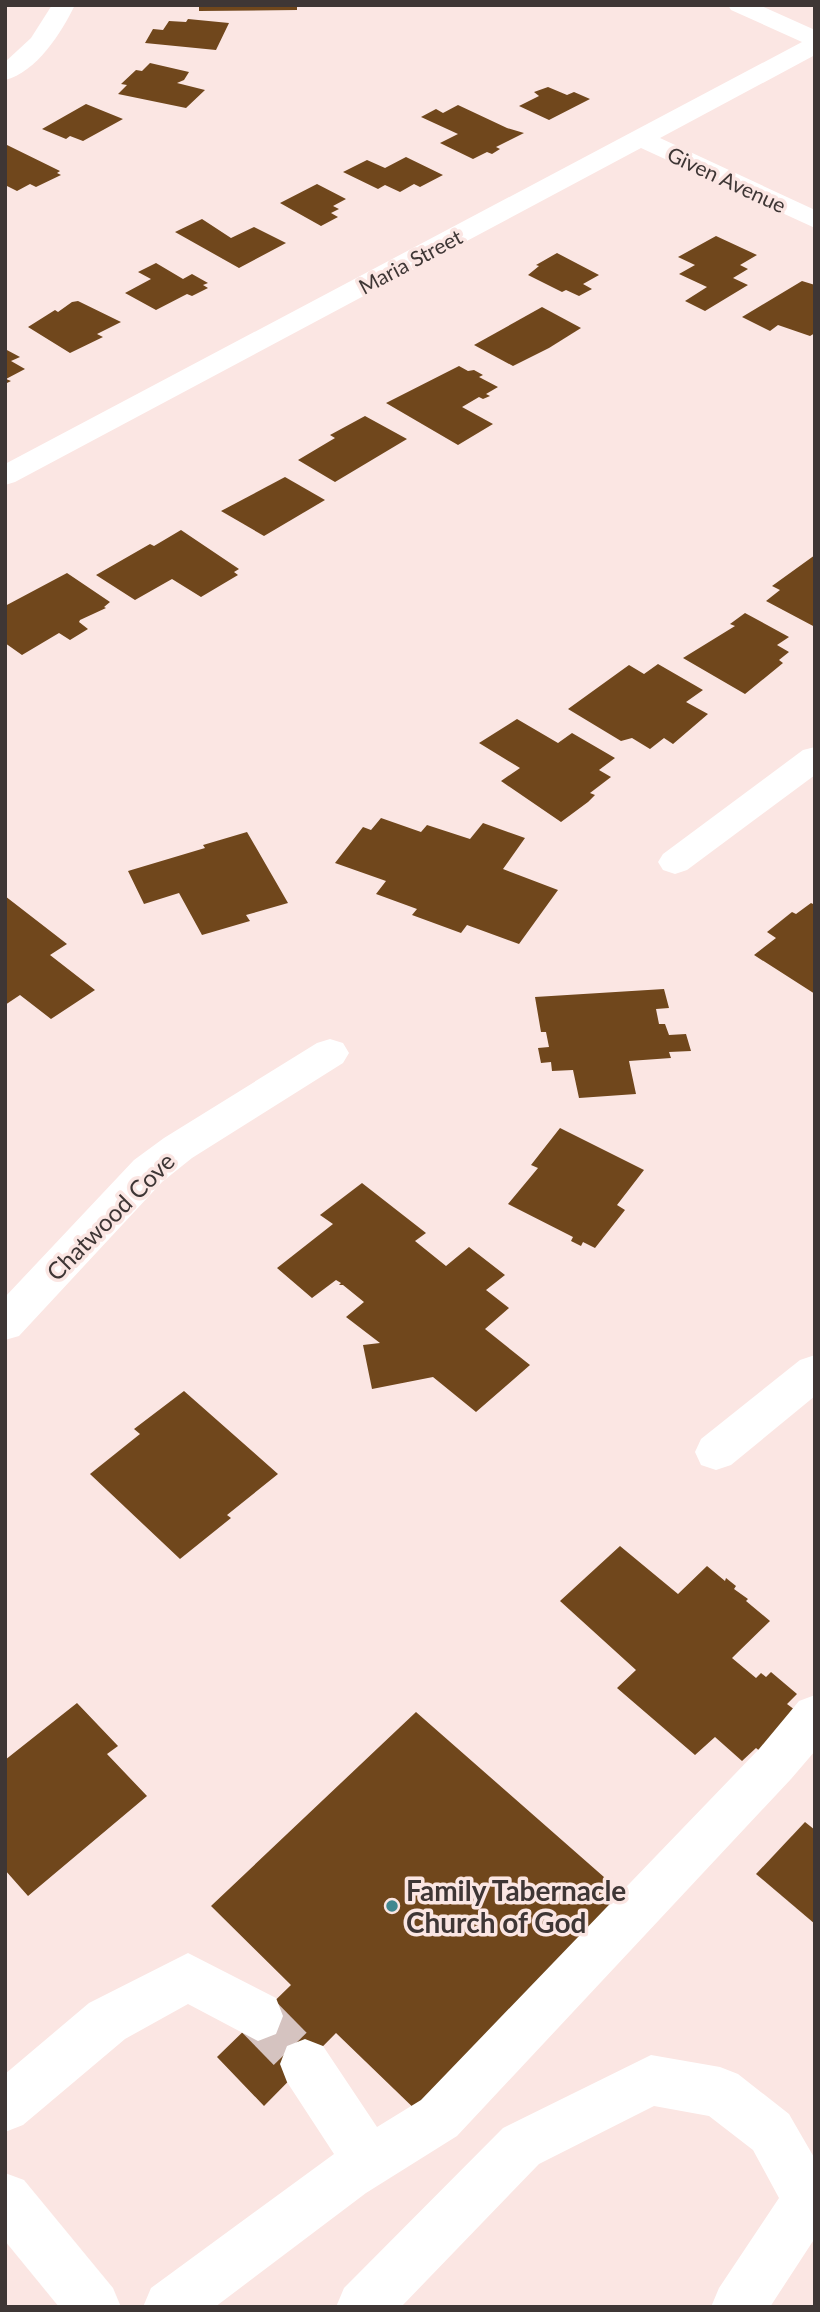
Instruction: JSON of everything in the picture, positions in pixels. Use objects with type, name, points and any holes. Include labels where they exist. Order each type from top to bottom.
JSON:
[{"type":"street","points":[[5,73],[34,50],[52,30],[64,5]]},
{"type":"street","points":[[739,5],[815,39]]},
{"type":"street","name":"Maria Street","points":[[5,476],[815,45]]},
{"type":"street","name":"Given Avenue","points":[[640,138],[815,220]]},
{"type":"street","points":[[675,862],[815,758]]},
{"type":"street","name":"Chatwood Cove","points":[[5,1324],[155,1165],[330,1053]]},
{"type":"street","points":[[716,1452],[815,1372]]},
{"type":"street","points":[[170,2307],[348,2175],[439,2118],[775,1763],[815,1716]]},
{"type":"street","points":[[5,2107],[107,2021],[188,1977],[258,2016]]},
{"type":"street","points":[[305,2064],[370,2162]]},
{"type":"street","points":[[363,2307],[522,2146],[651,2080],[720,2092],[771,2132],[809,2200],[738,2307]]},
{"type":"street","points":[[5,2199],[94,2307]]},
{"type":"building","points":[[199,5],[297,5],[297,10],[199,11]]},
{"type":"building","points":[[188,19],[229,23],[216,50],[145,43],[153,29],[163,30],[169,21],[186,22]]},
{"type":"building","points":[[150,63],[189,72],[184,80],[177,83],[205,90],[186,108],[118,94],[127,85],[121,84],[136,70],[142,71]]},
{"type":"building","points":[[548,87],[567,95],[574,92],[590,99],[549,120],[519,106],[539,96],[534,92]]},
{"type":"building","points":[[86,104],[123,119],[83,141],[70,136],[66,139],[42,129]]},
{"type":"building","points":[[458,105],[524,133],[496,147],[500,149],[492,154],[487,152],[473,159],[440,143],[458,134],[421,117],[436,109],[443,113]]},
{"type":"building","points":[[5,144],[60,171],[57,173],[61,175],[36,187],[30,184],[17,191],[5,185]]},
{"type":"building","points":[[406,157],[443,175],[420,187],[414,184],[400,192],[385,185],[378,189],[343,172],[367,160],[385,168]]},
{"type":"building","points":[[317,184],[346,199],[333,206],[339,209],[331,213],[338,217],[321,226],[280,203]]},
{"type":"building","points":[[202,219],[231,238],[254,227],[286,243],[239,268],[175,232]]},
{"type":"building","points":[[716,236],[757,255],[740,265],[748,269],[733,278],[748,285],[705,311],[685,301],[707,287],[679,274],[695,265],[678,257]]},
{"type":"building","points":[[557,253],[599,275],[583,284],[592,289],[579,296],[566,290],[562,292],[528,275],[539,266],[536,265]]},
{"type":"building","points":[[156,263],[183,279],[192,274],[208,283],[203,285],[208,288],[192,296],[187,294],[156,310],[125,293],[151,279],[138,272]]},
{"type":"building","points":[[802,281],[815,285],[815,333],[810,336],[778,325],[770,331],[742,317]]},
{"type":"building","points":[[78,301],[121,322],[97,334],[103,337],[70,353],[28,327],[55,310],[58,312]]},
{"type":"building","points":[[542,307],[581,328],[513,366],[474,345]]},
{"type":"building","points":[[5,349],[20,357],[11,361],[25,369],[6,379],[11,381],[5,384]]},
{"type":"building","points":[[459,366],[468,371],[474,370],[483,375],[479,377],[498,387],[486,394],[490,396],[483,399],[479,397],[462,407],[493,424],[458,445],[386,403]]},
{"type":"building","points":[[365,416],[407,439],[335,482],[298,460],[335,438],[330,435]]},
{"type":"building","points":[[285,477],[325,500],[264,536],[221,511]]},
{"type":"building","points":[[181,530],[239,569],[234,572],[238,575],[201,597],[172,579],[135,600],[96,575],[150,544],[154,546]]},
{"type":"building","points":[[815,555],[815,627],[766,601],[780,590],[772,586]]},
{"type":"building","points":[[67,573],[110,602],[104,607],[106,608],[80,620],[88,629],[70,640],[59,633],[22,655],[5,643],[5,606]]},
{"type":"building","points":[[745,613],[789,637],[777,645],[789,652],[779,660],[783,663],[745,694],[683,658],[735,626],[730,624]]},
{"type":"building","points":[[658,664],[703,690],[686,702],[708,714],[673,744],[664,738],[650,749],[632,738],[621,741],[568,709],[629,665],[644,674]]},
{"type":"building","points":[[517,719],[558,743],[572,733],[615,758],[599,770],[611,777],[590,793],[595,795],[588,802],[561,822],[501,781],[520,768],[479,743]]},
{"type":"building","points":[[381,818],[421,832],[427,825],[470,839],[483,823],[525,838],[503,869],[558,890],[519,944],[467,925],[461,933],[412,915],[417,909],[376,894],[386,881],[335,863],[363,827],[371,830]]},
{"type":"building","points":[[247,832],[288,903],[246,915],[250,921],[202,935],[179,893],[144,904],[128,871],[205,848],[203,845]]},
{"type":"building","points":[[5,896],[67,944],[50,955],[95,990],[51,1019],[20,995],[5,1005]]},
{"type":"building","points":[[811,903],[815,905],[815,994],[754,955],[776,938],[767,932],[792,912],[796,914]]},
{"type":"building","points":[[664,989],[669,1008],[656,1009],[659,1024],[665,1024],[669,1035],[686,1034],[691,1051],[669,1052],[671,1058],[629,1061],[636,1094],[579,1098],[573,1070],[552,1071],[551,1062],[541,1063],[538,1048],[549,1047],[546,1032],[541,1032],[535,997]]},
{"type":"building","points":[[560,1128],[644,1170],[617,1205],[625,1210],[595,1248],[583,1242],[581,1246],[571,1241],[573,1237],[508,1204],[538,1168],[531,1165]]},
{"type":"building","points":[[362,1183],[426,1233],[415,1241],[446,1266],[469,1247],[505,1275],[486,1290],[509,1308],[485,1329],[530,1365],[476,1412],[433,1377],[372,1389],[363,1345],[380,1343],[346,1317],[364,1302],[336,1280],[312,1298],[277,1268],[333,1224],[320,1215]]},
{"type":"building","points":[[184,1391],[278,1474],[227,1515],[231,1518],[180,1559],[90,1474],[140,1434],[134,1429]]},
{"type":"building","points":[[620,1546],[678,1594],[707,1566],[725,1581],[726,1578],[736,1586],[734,1589],[770,1621],[732,1658],[756,1678],[761,1673],[766,1677],[771,1672],[797,1694],[787,1704],[795,1710],[761,1752],[756,1748],[742,1761],[715,1737],[695,1755],[617,1688],[636,1670],[560,1601]]},
{"type":"building","points":[[77,1703],[118,1746],[107,1754],[147,1796],[28,1896],[5,1870],[5,1760]]},
{"type":"building","points":[[416,1712],[629,1899],[423,2117],[336,2033],[264,2106],[217,2057],[291,1985],[211,1906]]},
{"type":"building","points":[[805,1822],[815,1830],[815,1924],[756,1874]]},
{"type":"tunnel","points":[[258,2016],[305,2064]]},
{"type":"place","name":"Family Tabernacle Church of God","points":[[392,1906]]}]
